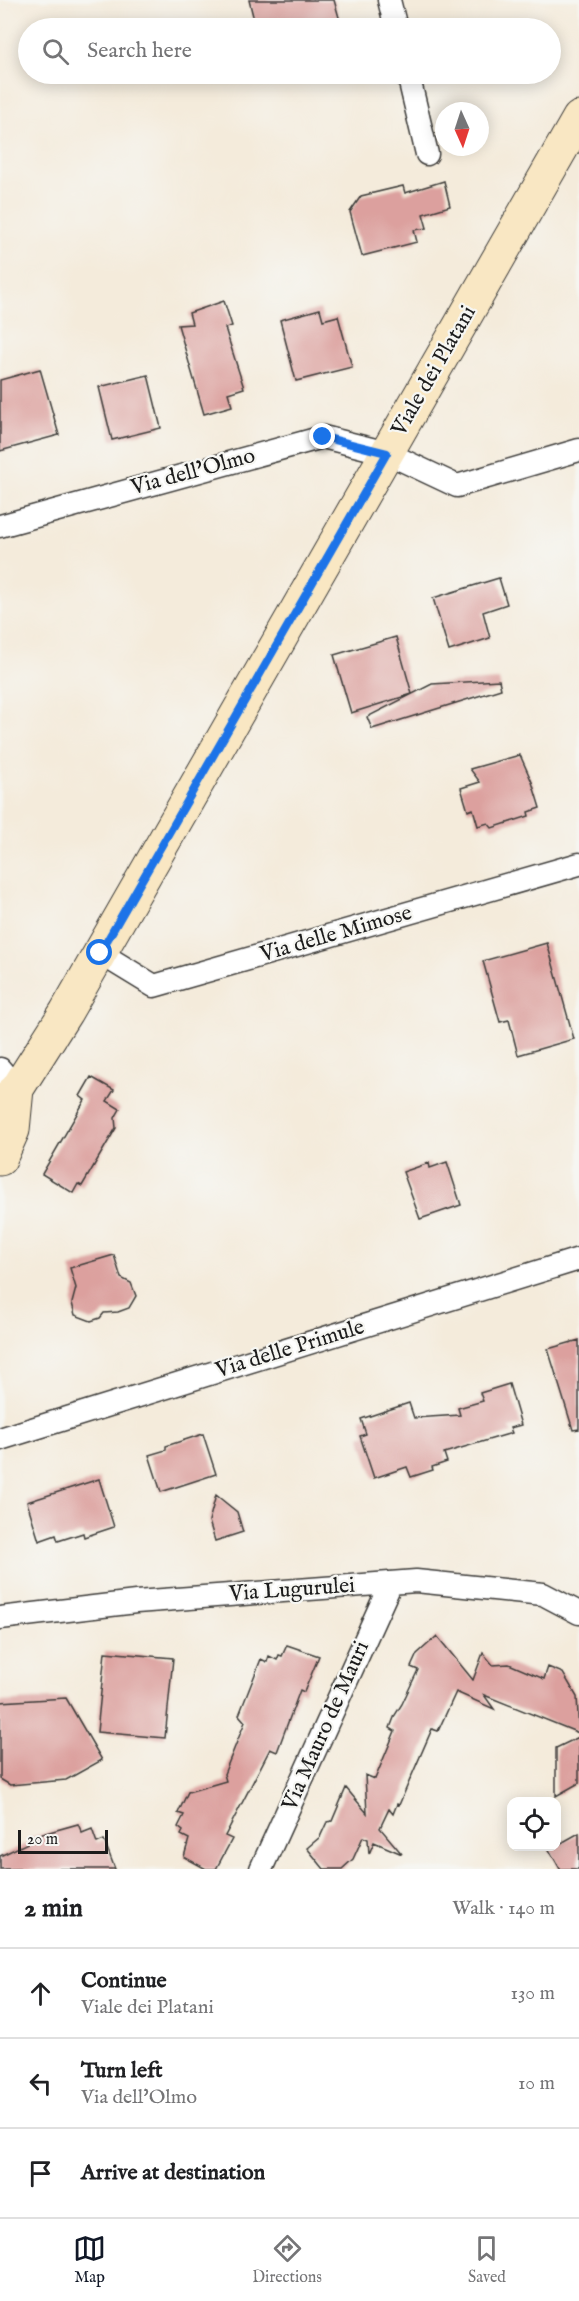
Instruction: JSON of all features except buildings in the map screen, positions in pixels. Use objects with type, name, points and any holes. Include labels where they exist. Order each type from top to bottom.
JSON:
[{"type":"main road","name":"Viale dei Platani","points":[[0,1159],[13,1130],[6,1087],[66,1011],[579,118]]},
{"type":"street","points":[[389,0],[394,18]]},
{"type":"street","points":[[410,84],[427,154]]},
{"type":"street","name":"Via dell'Olmo","points":[[0,526],[323,437],[387,453],[457,486],[579,450]]},
{"type":"street","name":"Via delle Mimose","points":[[100,953],[154,986],[579,864]]},
{"type":"street","name":"Via delle Primule","points":[[0,1439],[579,1259]]},
{"type":"street","name":"Via Lugurulei","points":[[0,1618],[136,1602],[416,1581],[543,1594],[579,1613]]},
{"type":"street","name":"Via Mauro de Mauri","points":[[261,1869],[391,1583]]},
{"type":"route","points":[[100,953],[347,519],[387,453],[323,437]]}]
